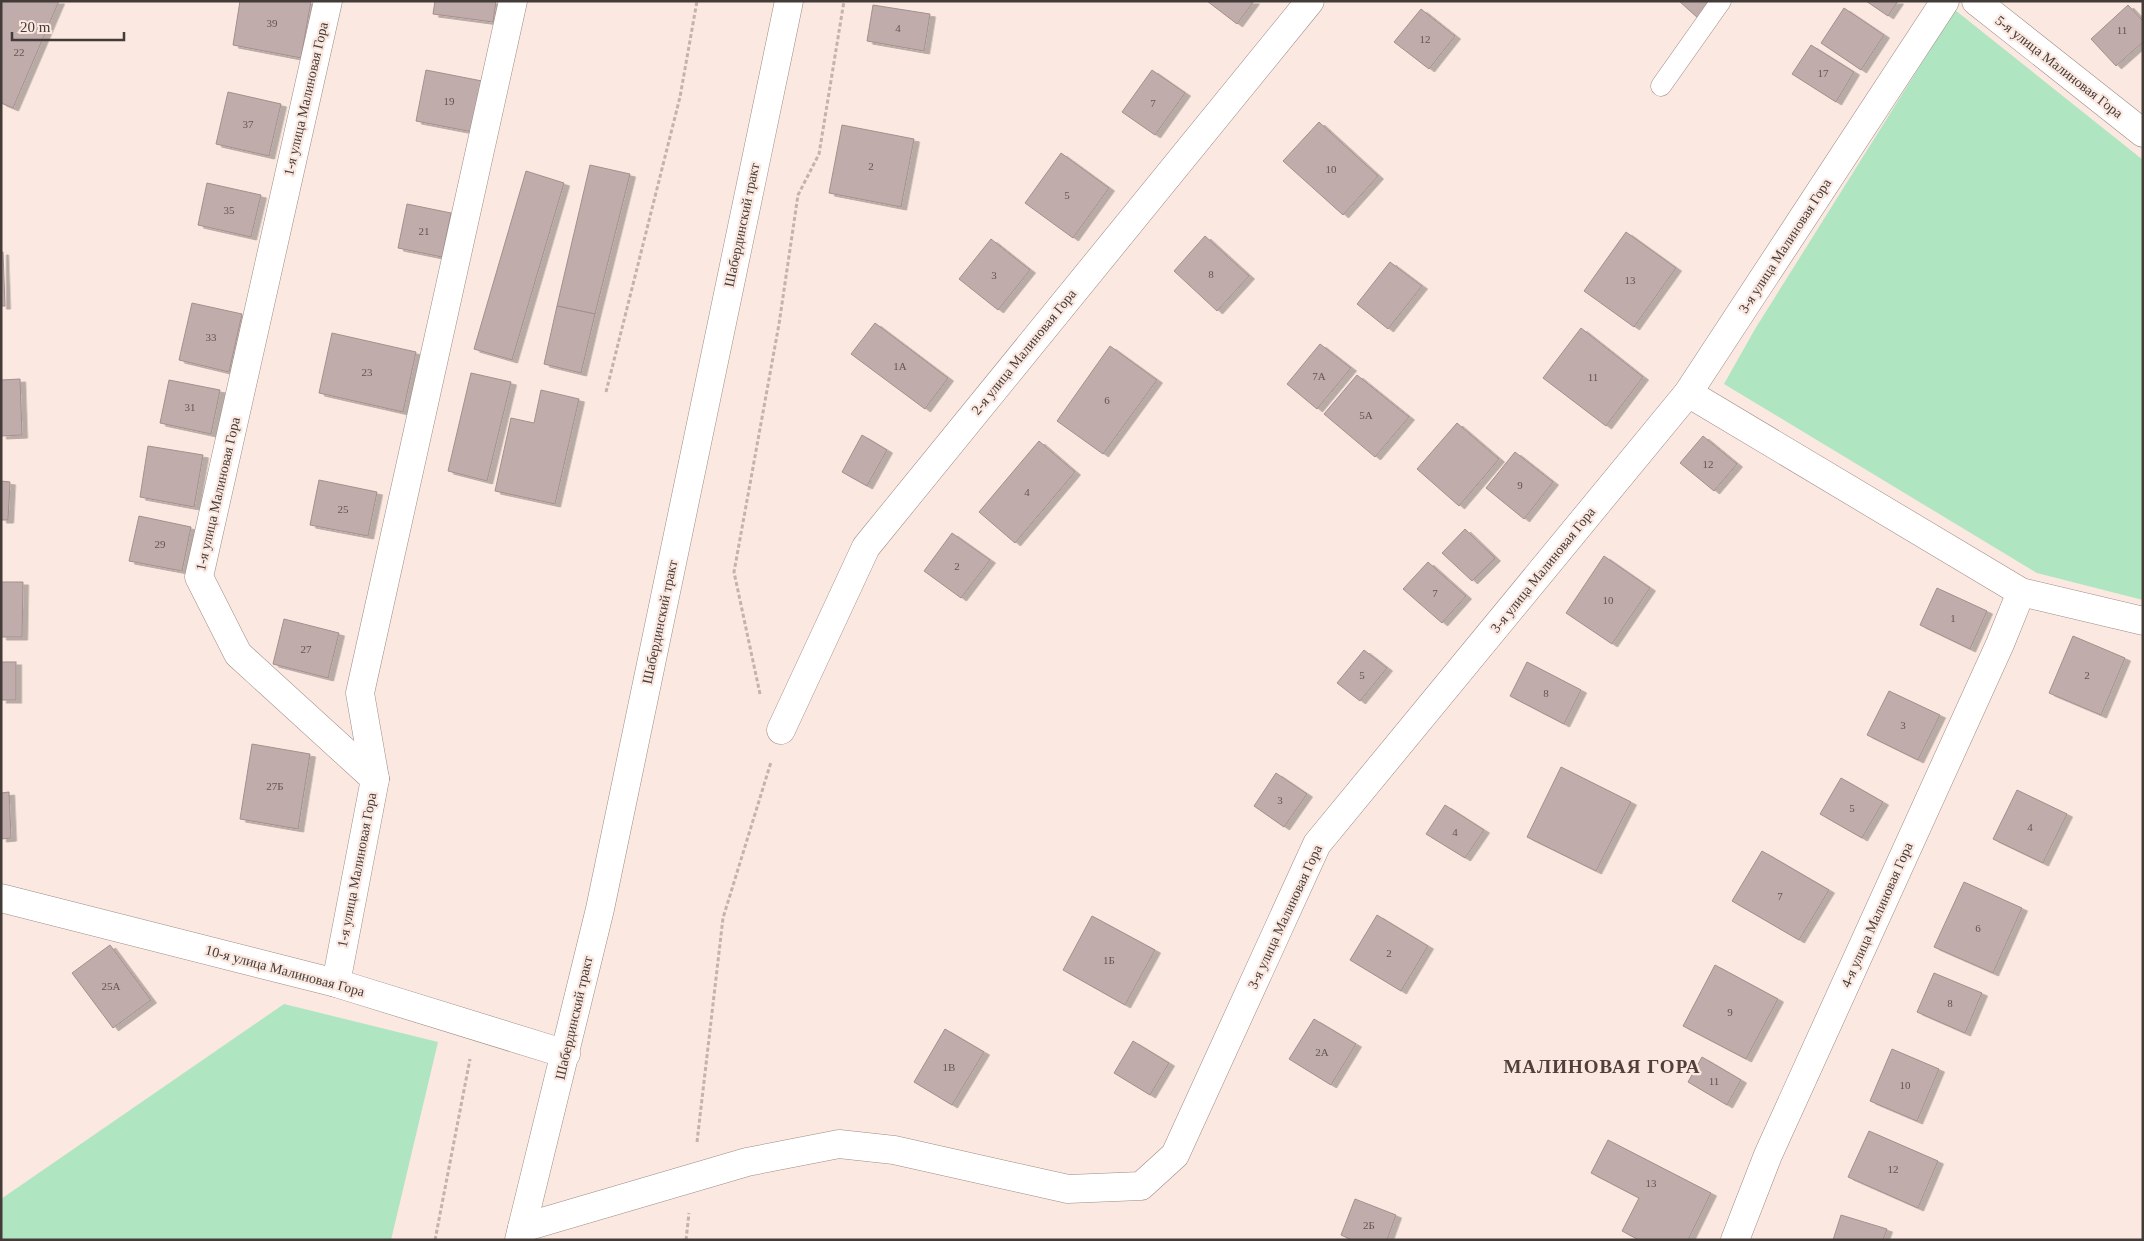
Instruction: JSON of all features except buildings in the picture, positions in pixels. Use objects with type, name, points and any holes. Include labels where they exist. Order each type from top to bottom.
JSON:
[{"type":"street","name":"1-я улица Малиновая Гора","points":[[328,1],[199,577],[238,654],[375,779],[336,983]]},
{"type":"street","points":[[375,779],[360,693],[512,1]]},
{"type":"street","name":"Шабердинский тракт","points":[[520,1234],[566,1054],[600,909],[789,1]]},
{"type":"street","name":"2-я улица Малиновая Гора","points":[[781,730],[866,547],[1310,1]]},
{"type":"street","name":"3-я улица Малиновая Гора","points":[[693,1178],[747,1162],[839,1144],[894,1150],[1068,1188],[1141,1186],[1176,1155],[1317,844],[1688,393],[1945,1]]},
{"type":"street","name":"5-я улица Малиновая Гора","points":[[1976,1],[2143,133]]},
{"type":"street","points":[[1688,393],[2021,592],[2143,621]]},
{"type":"street","name":"4-я улица Малиновая Гора","points":[[1734,1240],[1768,1155],[2000,644],[2021,592]]},
{"type":"street","name":"10-я улица Малиновая Гора","points":[[1,898],[336,983],[566,1054]]},
{"type":"street","points":[[520,1234],[693,1178]]},
{"type":"lane","points":[[1661,86],[1721,1]]},
{"type":"path","points":[[606,392],[680,97],[697,1]]},
{"type":"path","points":[[686,1240],[724,918],[781,730],[761,701],[734,572],[779,324],[798,195],[819,154],[844,1]]},
{"type":"path","points":[[435,1240],[476,1025]]},
{"type":"green space","points":[[1955,10],[2143,160],[2143,600],[2037,573],[1724,384],[1755,329]]},
{"type":"green space","points":[[284,1004],[438,1042],[391,1240],[1,1240],[1,1199]]},
{"type":"district","name":"МАЛИНОВАЯ ГОРА","points":[[1602,1066]]}]
